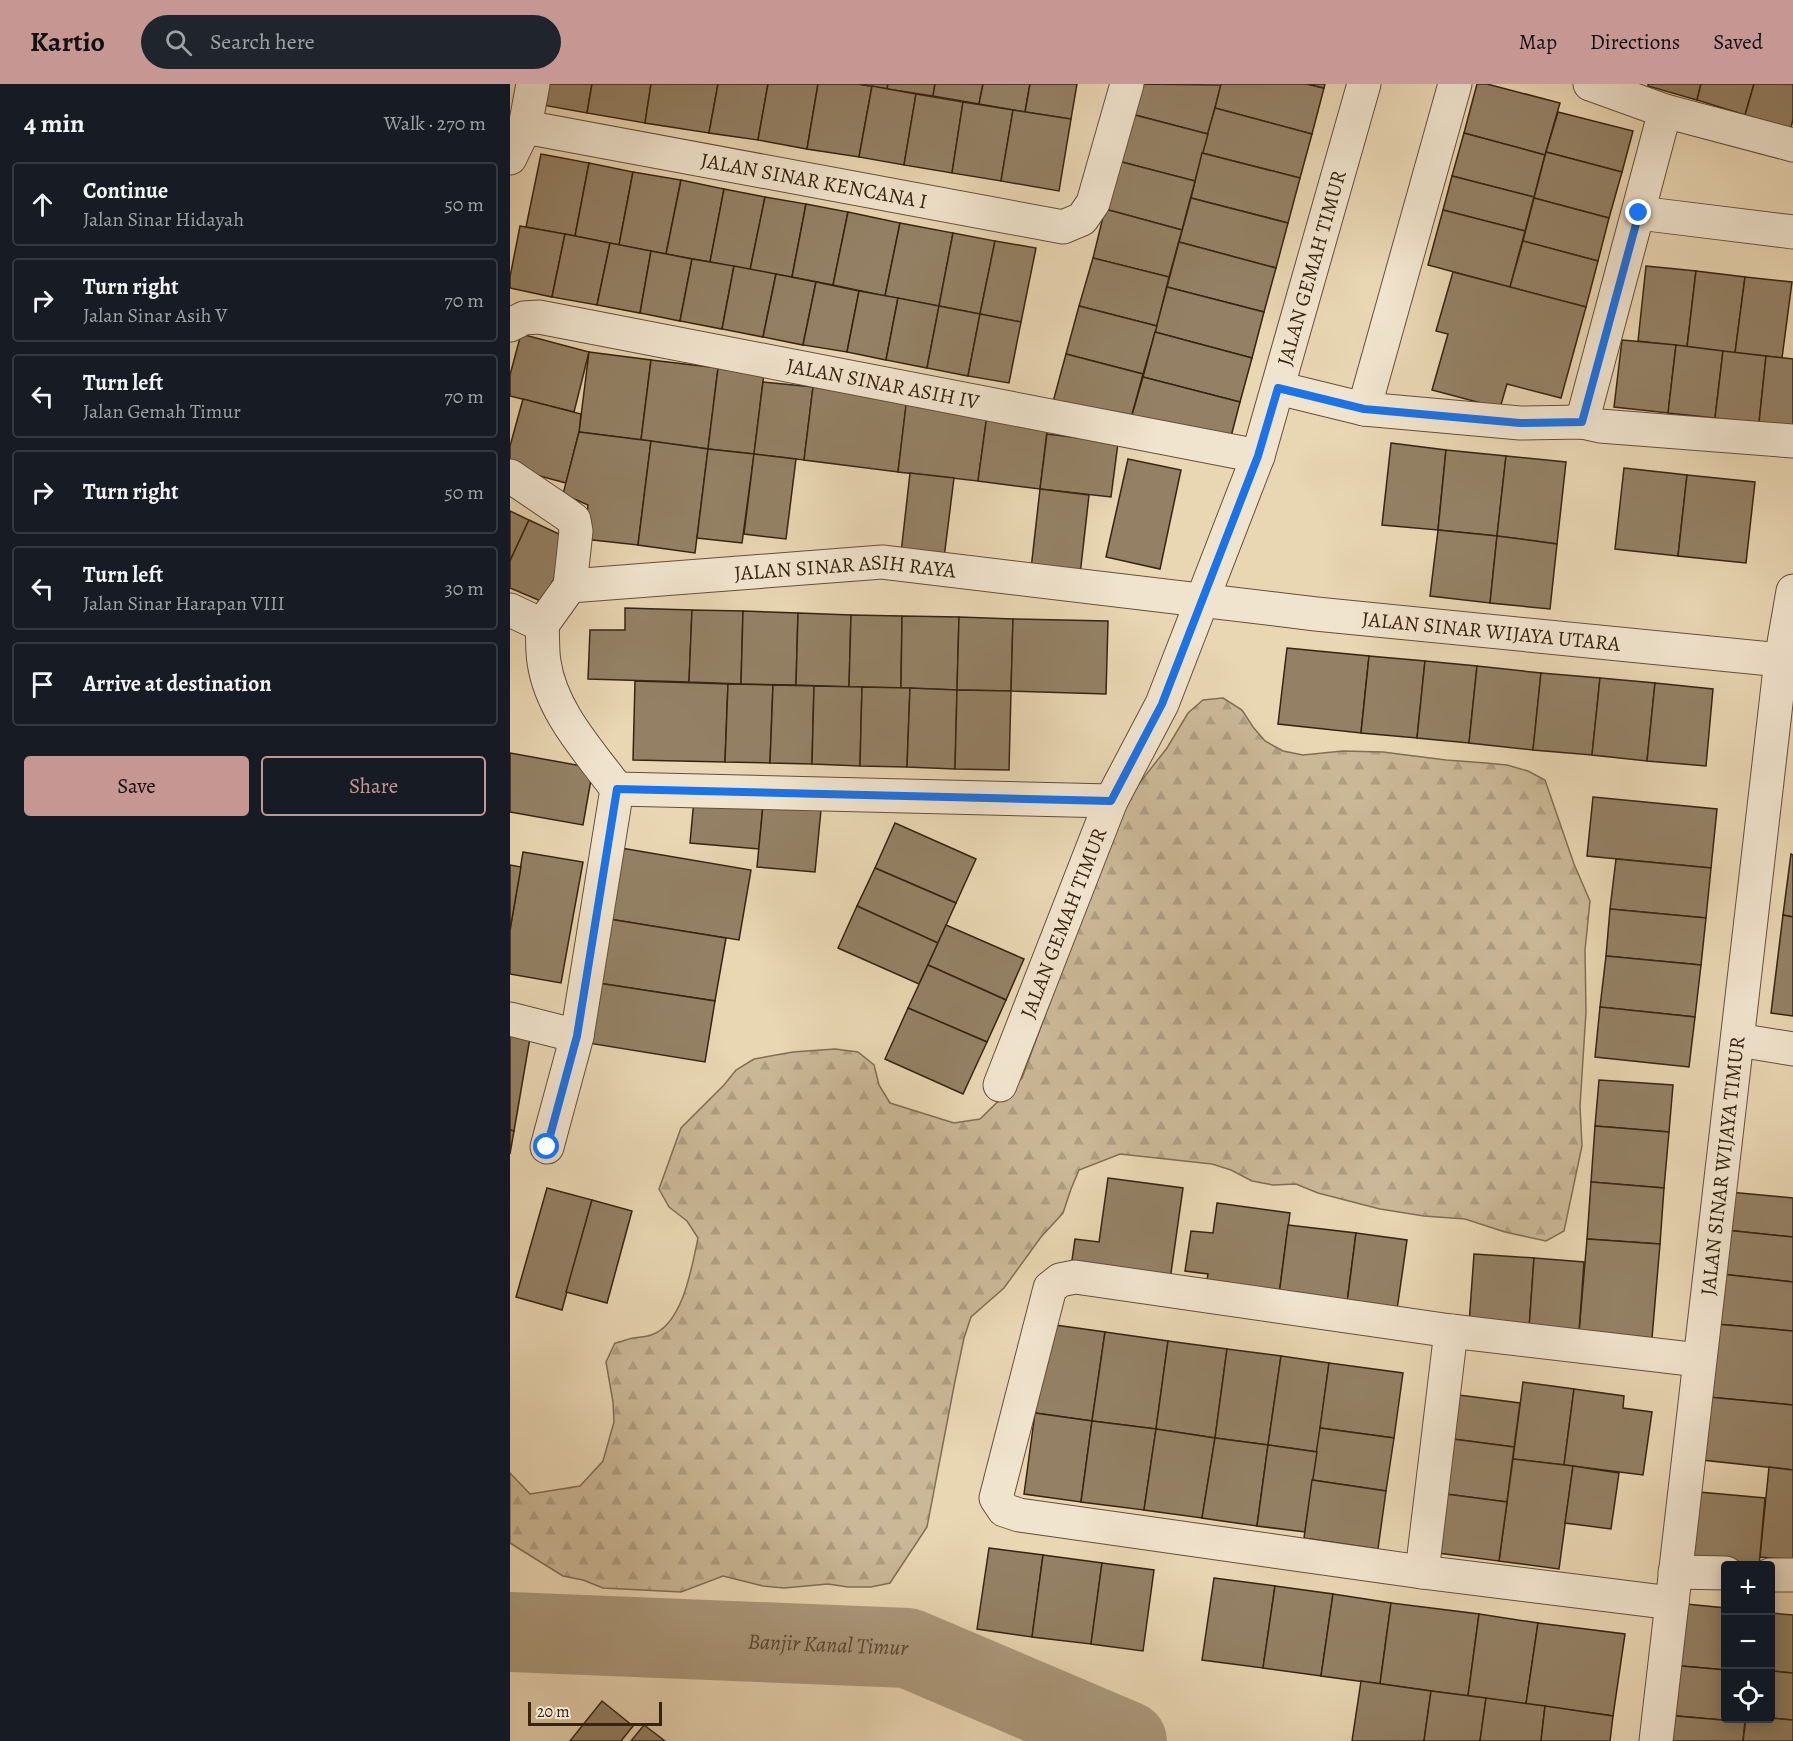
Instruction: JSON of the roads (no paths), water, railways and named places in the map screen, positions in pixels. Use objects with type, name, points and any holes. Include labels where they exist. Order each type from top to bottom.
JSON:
[{"type":"street","points":[[510,158],[525,127],[533,84]]},
{"type":"street","name":"JALAN SINAR KENCANA I","points":[[525,127],[1063,227],[1082,219],[1094,203],[1128,84]]},
{"type":"street","name":"JALAN GEMAH TIMUR","points":[[1000,1084],[1111,801],[1162,704],[1258,456],[1364,84]]},
{"type":"street","points":[[1364,409],[1455,84]]},
{"type":"street","points":[[1590,84],[1665,111],[1793,145]]},
{"type":"street","points":[[1582,422],[1665,111]]},
{"type":"street","points":[[1639,213],[1793,232]]},
{"type":"street","name":"JALAN SINAR ASIH IV","points":[[510,325],[524,318],[539,317],[1258,456]]},
{"type":"street","points":[[1278,388],[1364,409],[1520,423],[1582,422],[1600,426],[1793,441]]},
{"type":"street","points":[[510,476],[574,520],[576,531],[570,586],[543,625],[544,662],[550,686],[563,716],[617,789],[577,1036],[547,1147]]},
{"type":"street","name":"JALAN SINAR ASIH RAYA","points":[[570,586],[882,562],[1202,600]]},
{"type":"street","name":"JALAN SINAR WIJAYA TIMUR","points":[[1656,1741],[1781,660],[1793,591]]},
{"type":"street","name":"JALAN SINAR WIJAYA UTARA","points":[[1202,600],[1316,614],[1781,660]]},
{"type":"street","points":[[510,610],[543,625]]},
{"type":"street","points":[[617,789],[1111,801]]},
{"type":"street","points":[[510,1019],[577,1036]]},
{"type":"street","points":[[1738,1040],[1793,1049]]},
{"type":"street","points":[[1699,1360],[1451,1330],[1075,1277],[1060,1280],[1050,1288],[996,1498],[1004,1510],[1020,1515],[1422,1572],[1674,1588],[1721,1575]]},
{"type":"street","points":[[1422,1572],[1451,1330]]},
{"type":"street","points":[[1775,1575],[1793,1575]]},
{"type":"waterway","name":"Banjir Kanal Timur","points":[[510,1632],[908,1648],[1127,1741]]}]
